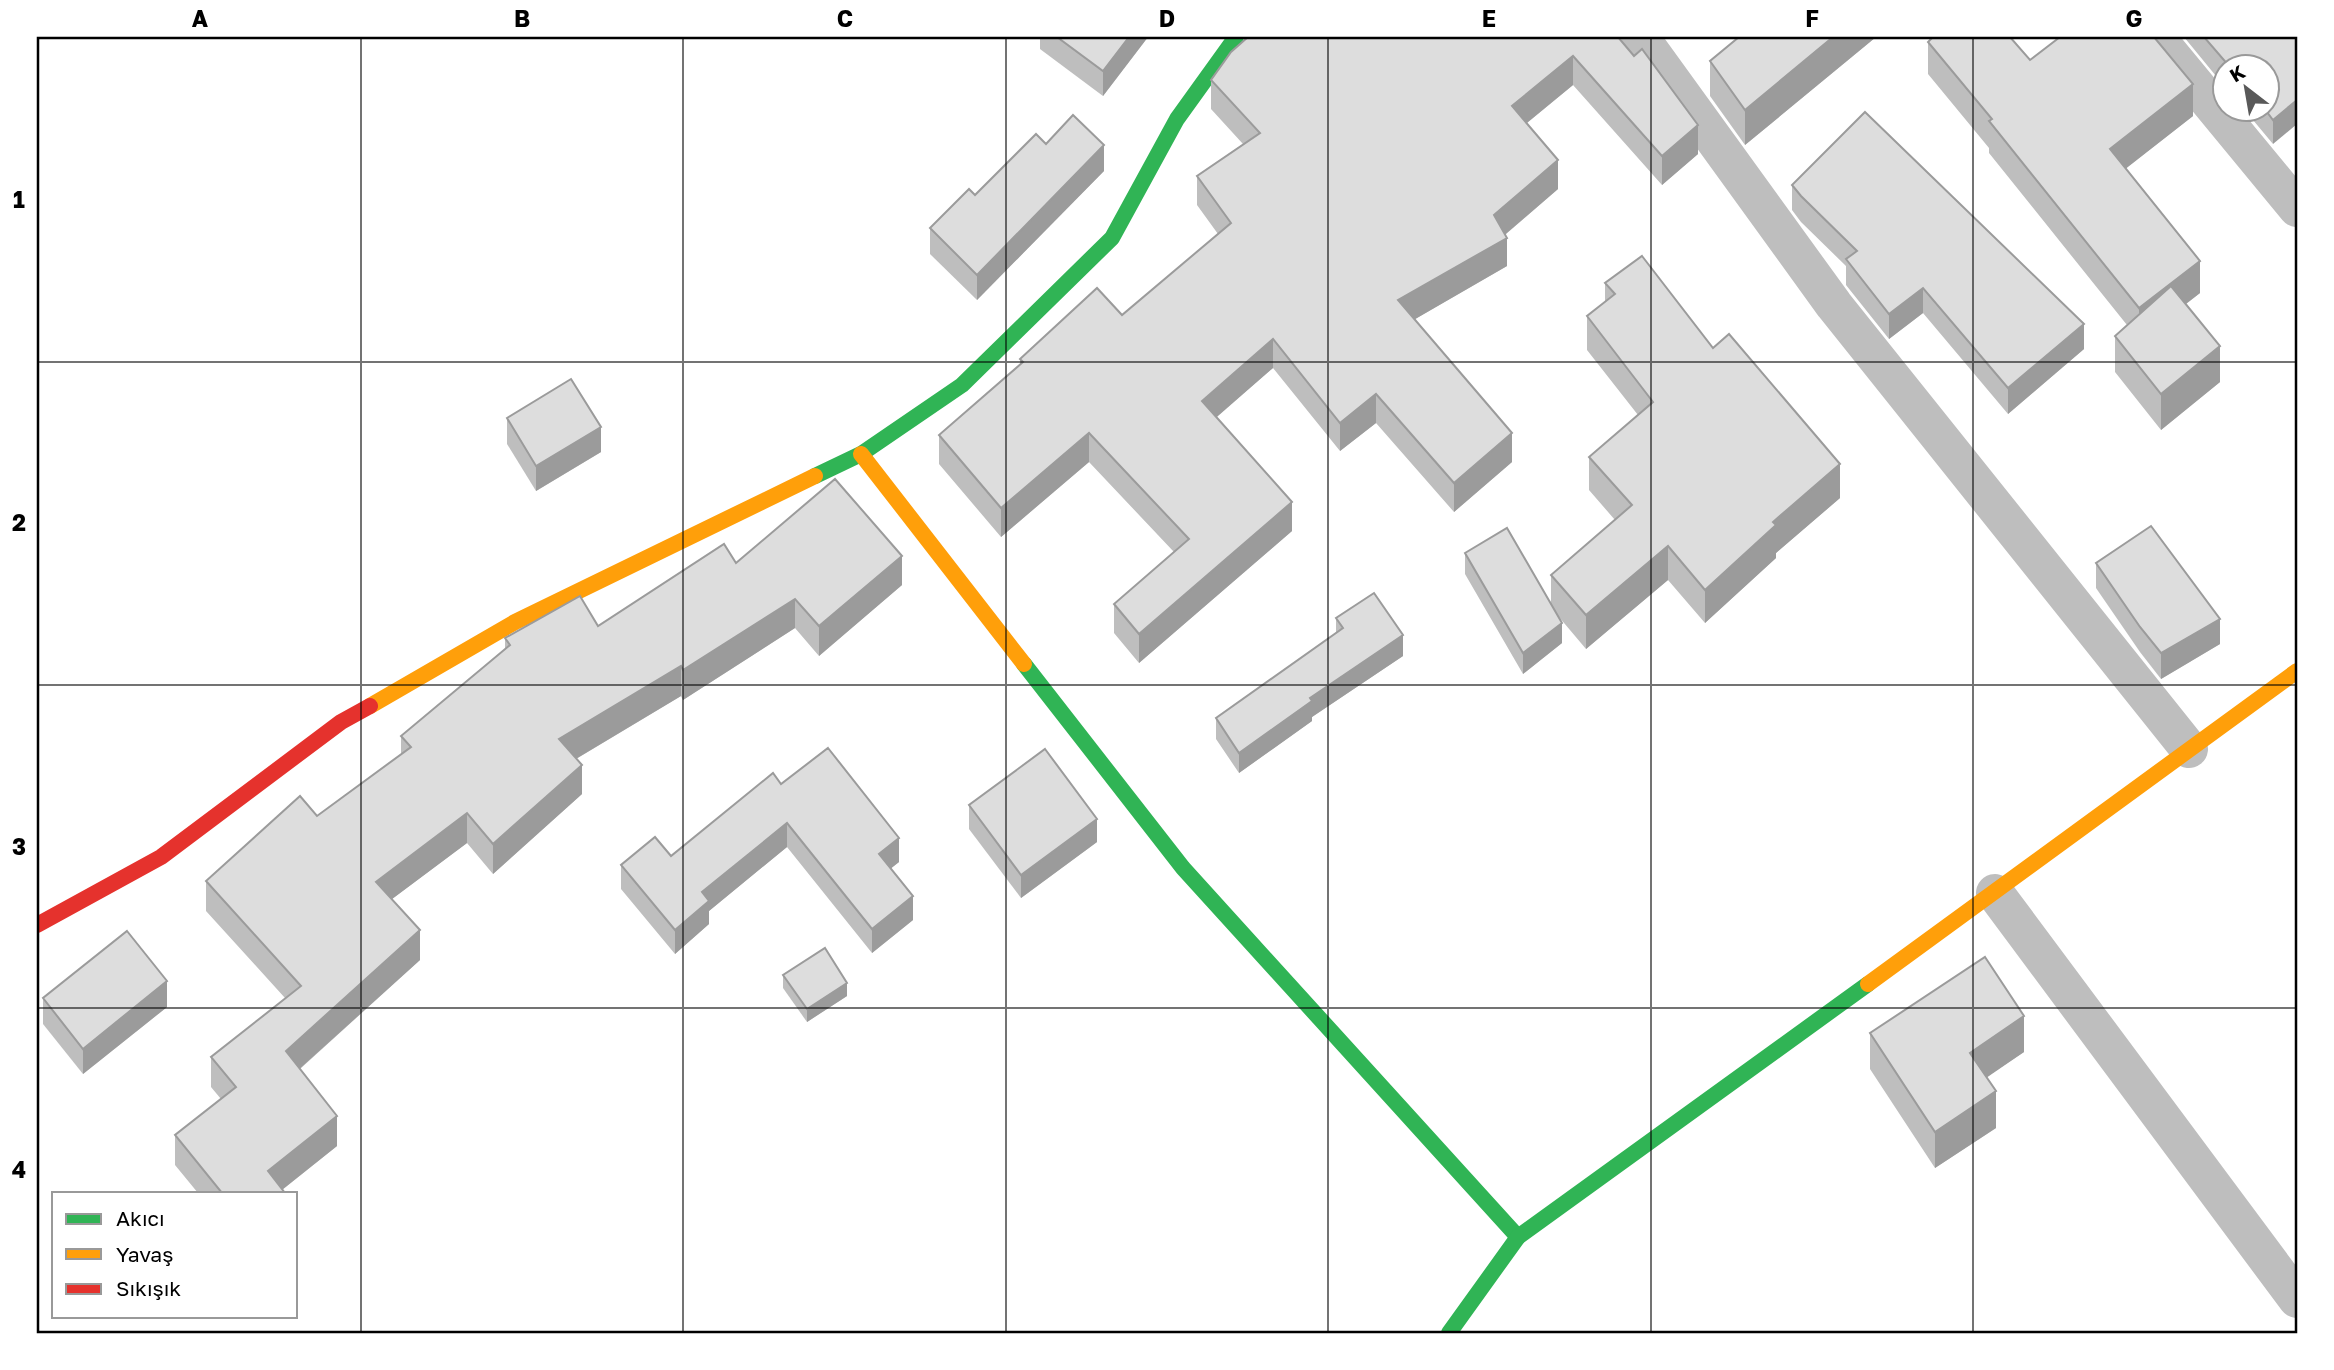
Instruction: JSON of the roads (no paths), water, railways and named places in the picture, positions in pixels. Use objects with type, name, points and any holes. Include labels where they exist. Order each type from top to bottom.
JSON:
[{"type":"street","points":[[37,925],[161,857],[341,722],[514,622],[860,454],[961,385],[1112,238],[1177,119],[1236,37]]},
{"type":"street","points":[[1640,37],[1834,305],[2189,750]]},
{"type":"street","points":[[2156,37],[2297,208]]},
{"type":"street","points":[[860,454],[1183,868],[1518,1237]]},
{"type":"street","points":[[1449,1333],[1518,1237],[2297,671]]},
{"type":"street","points":[[1995,893],[2297,1300]]}]
